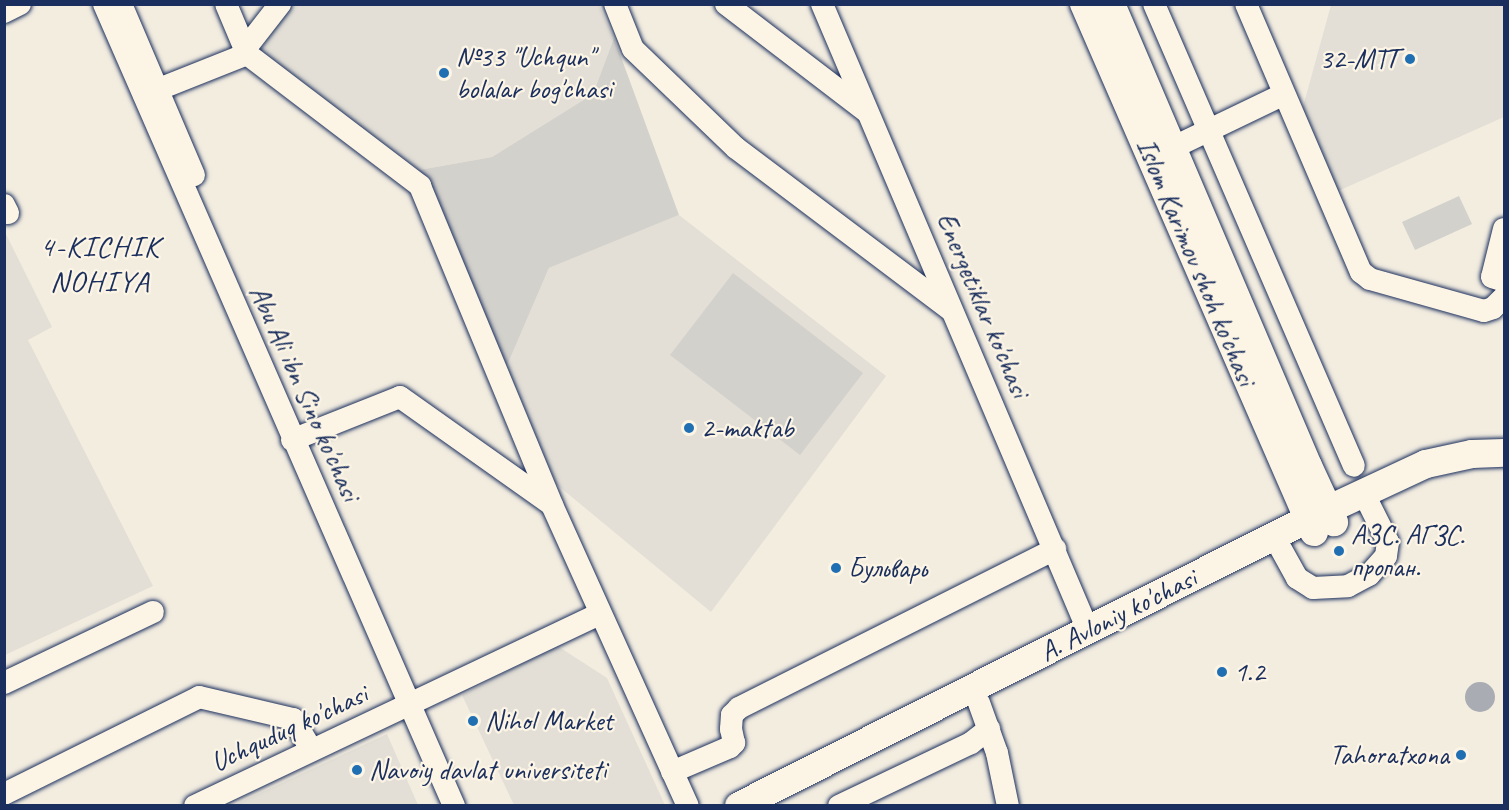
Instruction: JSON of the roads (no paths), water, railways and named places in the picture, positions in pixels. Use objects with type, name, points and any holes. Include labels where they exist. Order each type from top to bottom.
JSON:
[{"type":"main road","name":"Islom Karimov shoh ko'chasi","points":[[1084,4],[1321,521]]},
{"type":"main road","name":"Islom Karimov shoh ko'chasi","points":[[1111,4],[1172,148],[1321,521]]},
{"type":"main road","name":"A. Avloniy ko'chasi","points":[[739,806],[1088,630],[1321,521],[1426,464],[1472,454],[1504,453]]},
{"type":"main road","name":"A. Avloniy ko'chasi","points":[[774,806],[1281,549],[1321,521],[1436,476],[1485,467],[1504,467]]},
{"type":"street","points":[[4,12],[20,4]]},
{"type":"street","name":"Abu Ali ibn Sino ko'chasi","points":[[104,4],[151,93]]},
{"type":"street","name":"Abu Ali ibn Sino ko'chasi","points":[[120,4],[151,93],[415,701],[454,806]]},
{"type":"street","points":[[226,4],[246,52],[420,186],[599,614],[688,806]]},
{"type":"street","points":[[151,93],[246,52],[280,4]]},
{"type":"street","points":[[615,4],[633,49],[735,148],[953,312]]},
{"type":"street","points":[[726,4],[867,112]]},
{"type":"street","name":"Energetiklar ko'chasi","points":[[822,4],[1088,630]]},
{"type":"street","points":[[1154,4],[1354,465]]},
{"type":"street","points":[[1246,4],[1361,272],[1370,279],[1484,311],[1493,308],[1504,297]]},
{"type":"street","points":[[1172,148],[1284,94]]},
{"type":"street","points":[[1504,229],[1492,278],[1504,281]]},
{"type":"street","points":[[299,437],[400,397],[552,505]]},
{"type":"street","points":[[1281,549],[1297,578],[1313,588],[1347,586],[1369,575],[1386,556],[1388,542],[1369,504]]},
{"type":"street","points":[[672,771],[730,747],[734,743],[731,729],[732,715],[739,708],[1055,549]]},
{"type":"street","points":[[4,683],[153,612]]},
{"type":"street","name":"Uchquduq ko'chasi","points":[[195,806],[599,614]]},
{"type":"street","points":[[4,794],[199,697],[292,719],[311,749]]},
{"type":"street","name":"Abu Ali ibn Sino ko'chasi","points":[[415,701],[470,806]]},
{"type":"street","points":[[979,703],[997,753],[1008,806]]},
{"type":"street","points":[[838,806],[971,743],[989,729]]},
{"type":"place","name":"32-MTT","points":[[1410,59]]},
{"type":"place","name":"№33 \"Uchqun\" bolalar bog'chasi","points":[[444,73]]},
{"type":"place","name":"2-maktab","points":[[689,428]]},
{"type":"place","name":"АЗС. АГЗС. пропан.","points":[[1339,551]]},
{"type":"place","name":"Бульварь","points":[[836,568]]},
{"type":"place","name":"1.2","points":[[1222,672]]},
{"type":"place","name":"Nihol Market","points":[[473,721]]},
{"type":"place","name":"Tahoratxona","points":[[1461,755]]},
{"type":"place","name":"Navoiy davlat universiteti","points":[[357,770]]},
{"type":"district","name":"4-KICHIK NOHIYA","points":[[100,263]]}]
